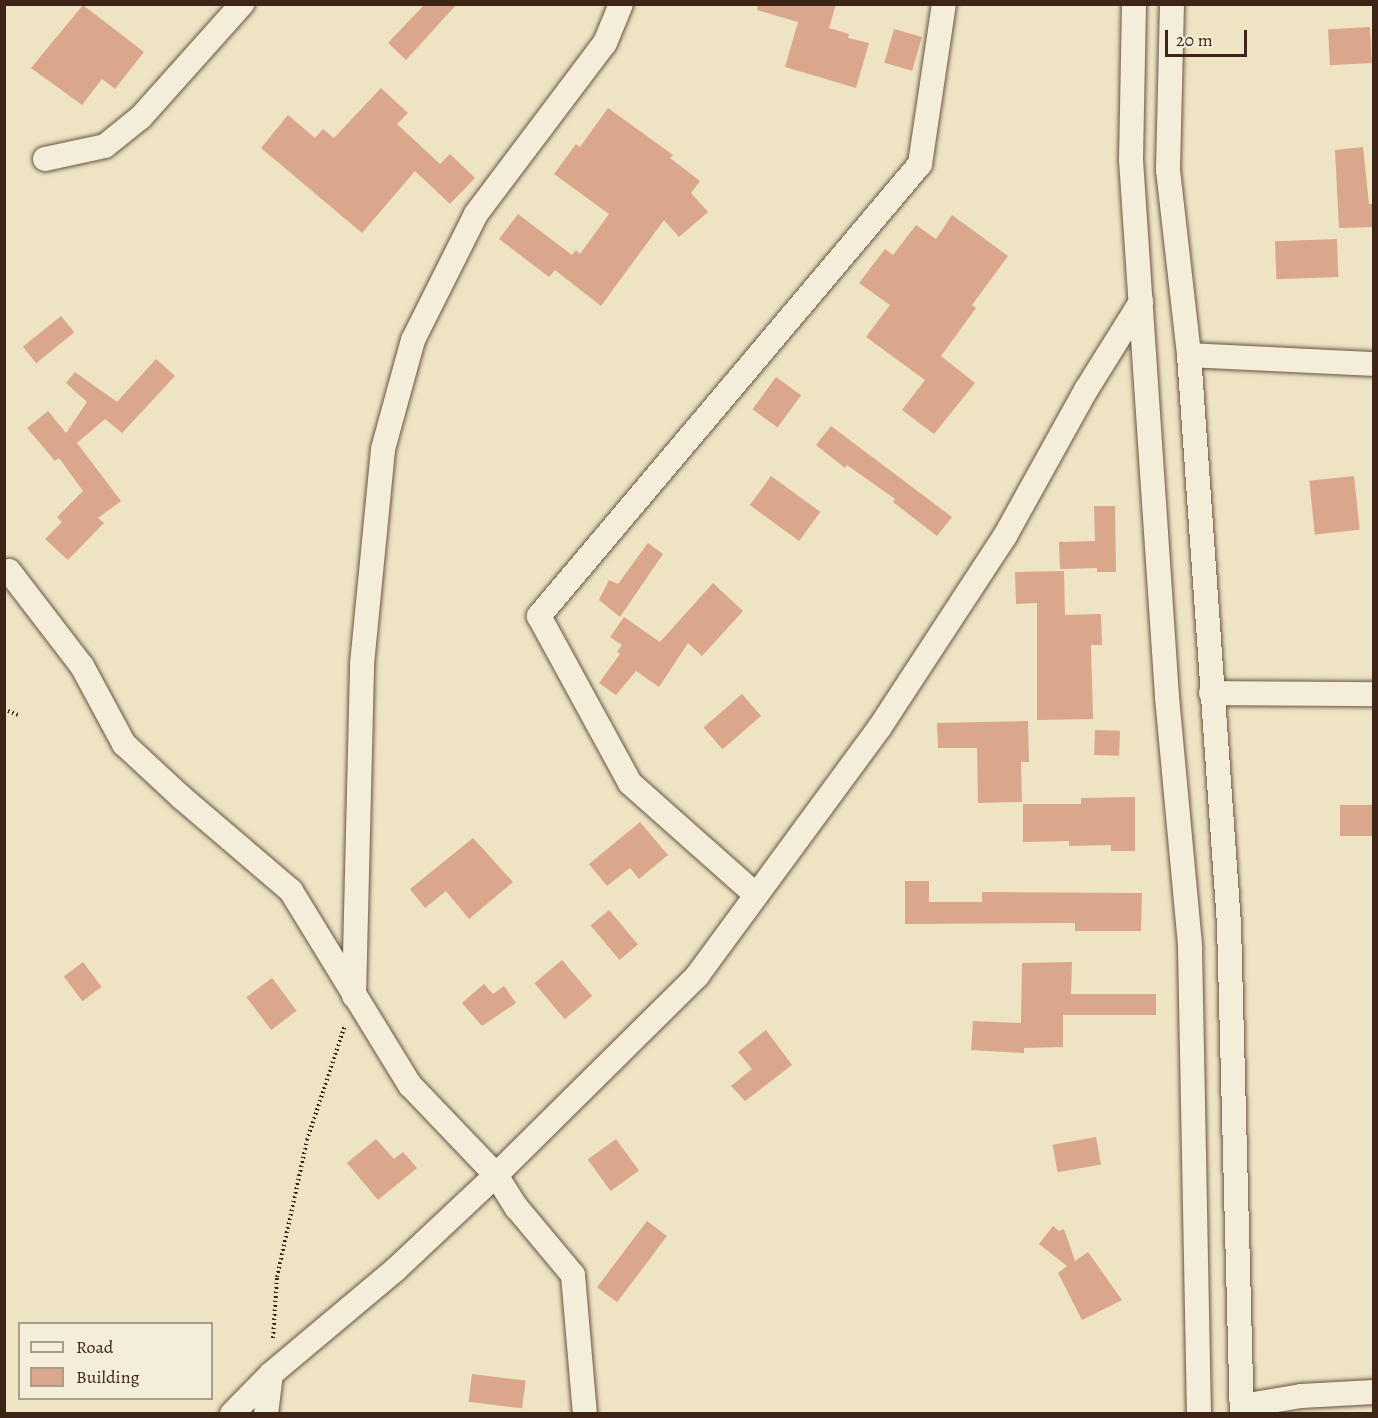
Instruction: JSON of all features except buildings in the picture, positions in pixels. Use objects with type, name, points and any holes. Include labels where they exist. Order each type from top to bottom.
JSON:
[{"type":"street","points":[[45,159],[105,146],[123,132],[141,117],[242,4]]},
{"type":"street","points":[[354,996],[362,664],[383,449],[413,340],[476,214],[605,43],[621,4]]},
{"type":"street","points":[[756,894],[630,783],[539,616],[920,164],[944,4]]},
{"type":"street","points":[[1134,4],[1131,160],[1167,697],[1190,947],[1199,1413]]},
{"type":"street","points":[[1172,4],[1168,170],[1189,355],[1229,924],[1242,1410],[1301,1396],[1374,1392]]},
{"type":"street","points":[[232,1413],[271,1374],[396,1269],[496,1175],[697,976],[912,680],[1005,536],[1086,390],[1141,302]]},
{"type":"street","points":[[1189,355],[1374,364]]},
{"type":"street","points":[[9,571],[82,666],[124,744],[181,797],[291,891],[410,1085],[496,1175],[517,1208],[573,1275],[585,1413]]},
{"type":"street","points":[[1211,693],[1374,694]]},
{"type":"street","points":[[266,1413],[271,1374]]},
{"type":"path","points":[[4,709],[18,715]]},
{"type":"path","points":[[271,1374],[277,1277],[307,1140],[354,996]]}]
